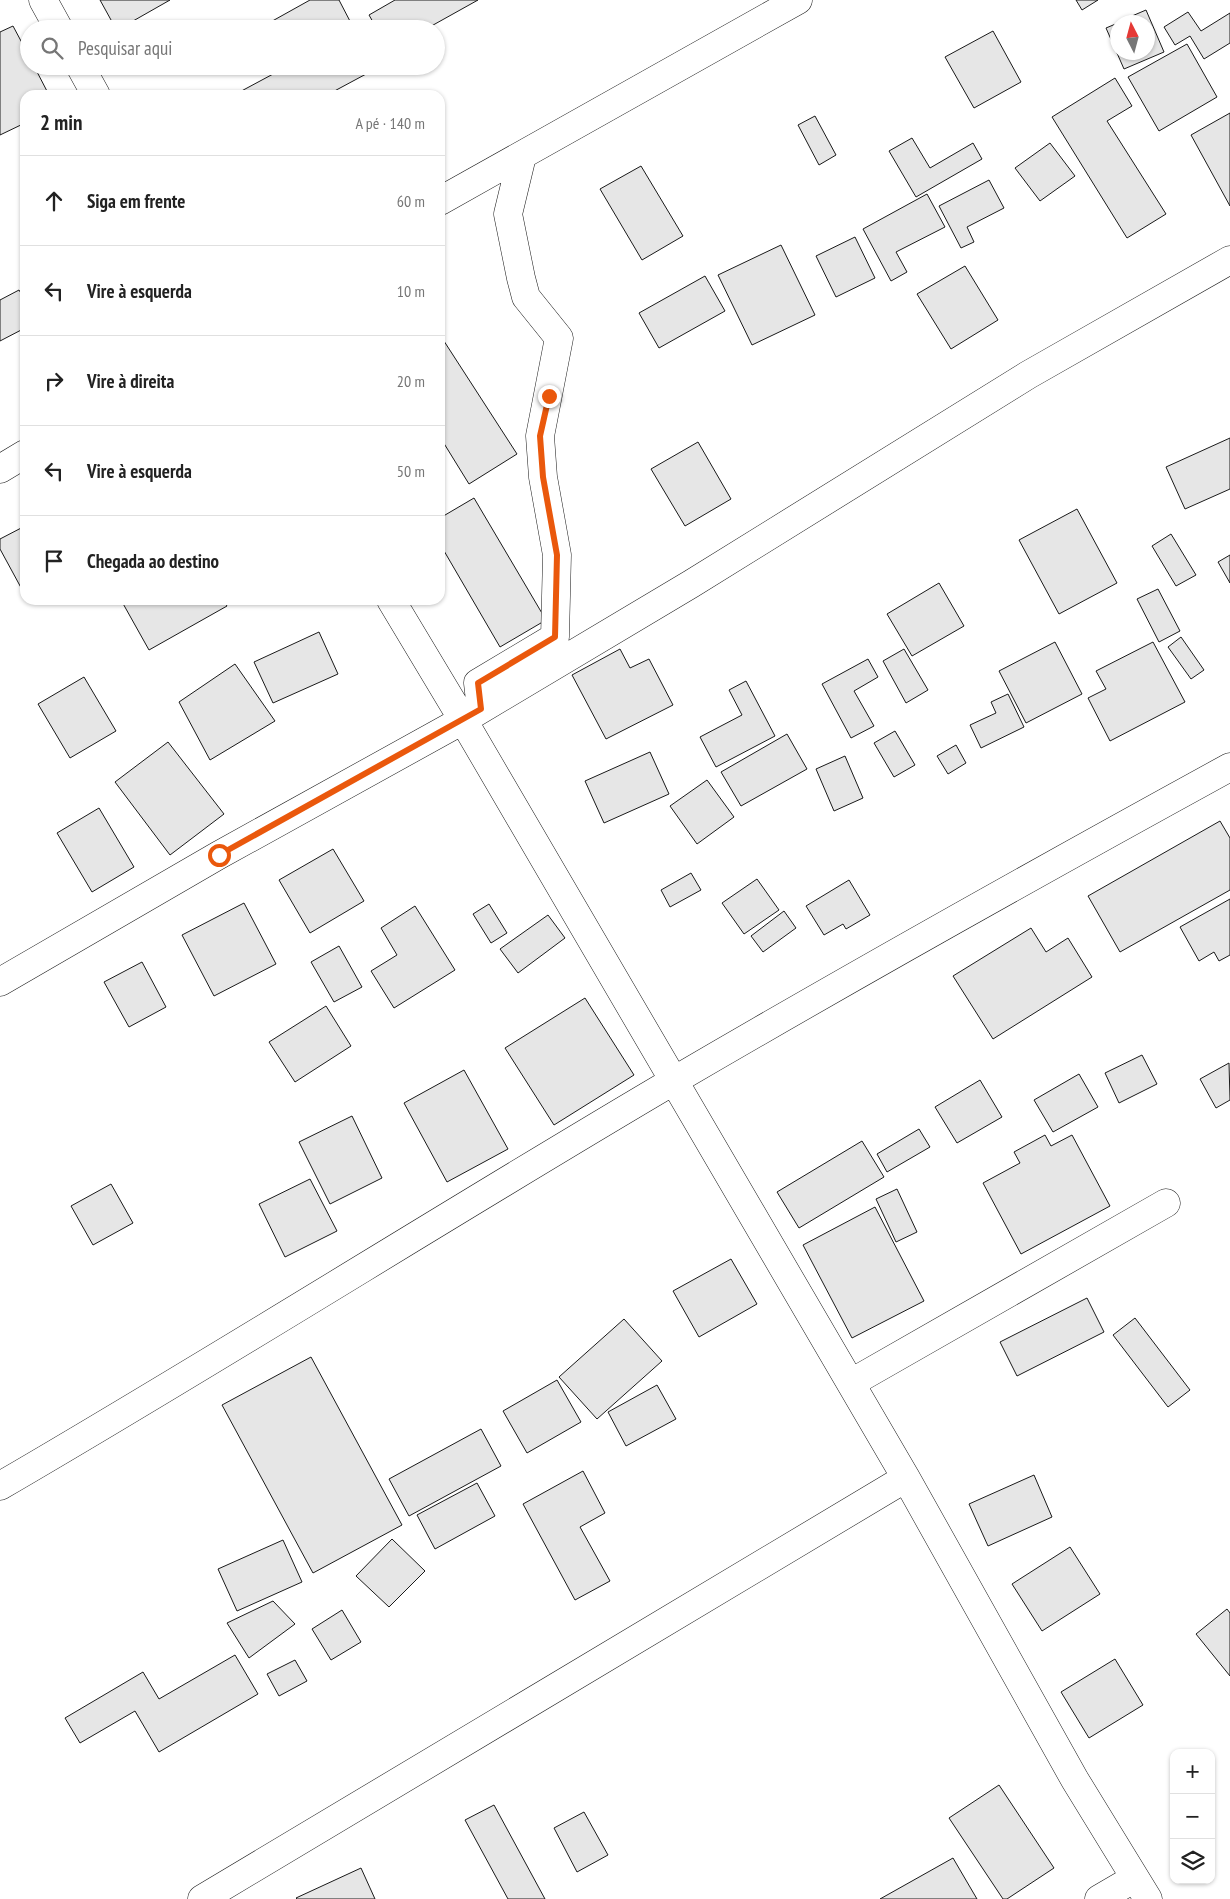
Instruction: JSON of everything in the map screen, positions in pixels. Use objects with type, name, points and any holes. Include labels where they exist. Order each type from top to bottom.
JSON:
[{"type":"street","points":[[43,0],[54,20]]},
{"type":"street","points":[[445,198],[798,0]]},
{"type":"street","points":[[85,75],[93,90]]},
{"type":"street","points":[[472,714],[478,683],[555,637],[557,555],[543,477],[540,436],[559,338],[526,297],[521,278],[508,214],[522,156]]},
{"type":"street","points":[[0,982],[219,855],[472,714],[692,584],[1028,375],[1230,260]]},
{"type":"street","points":[[0,469],[20,457]]},
{"type":"street","points":[[395,605],[472,714],[674,1081],[852,1383],[1075,1780],[1142,1889],[1099,1899]]},
{"type":"street","points":[[0,1486],[115,1419],[674,1081],[1087,845],[1230,767]]},
{"type":"street","points":[[852,1383],[1166,1203]]},
{"type":"street","points":[[202,1899],[906,1478]]},
{"type":"building","points":[[100,0],[170,0],[135,20],[111,20]]},
{"type":"building","points":[[310,0],[339,0],[349,20],[274,20]]},
{"type":"building","points":[[395,0],[478,0],[442,20],[372,20],[369,15]]},
{"type":"building","points":[[1076,0],[1098,0],[1082,10]]},
{"type":"building","points":[[1146,10],[1148,15],[1134,15]]},
{"type":"building","points":[[1188,12],[1201,31],[1230,13],[1230,43],[1204,59],[1190,36],[1175,45],[1164,27]]},
{"type":"building","points":[[13,26],[20,39],[20,75],[39,75],[46,90],[20,90],[20,125],[0,135],[0,32]]},
{"type":"building","points":[[1110,26],[1110,37],[1106,28]]},
{"type":"building","points":[[993,31],[1021,82],[974,108],[945,57]]},
{"type":"building","points":[[1155,31],[1164,52],[1155,56]]},
{"type":"building","points":[[1187,44],[1217,97],[1159,131],[1128,77]]},
{"type":"building","points":[[1120,60],[1145,60],[1124,69]]},
{"type":"building","points":[[271,75],[364,75],[336,90],[243,90]]},
{"type":"building","points":[[1115,78],[1132,106],[1107,121],[1166,214],[1127,238],[1052,117]]},
{"type":"building","points":[[1230,113],[1230,206],[1191,135]]},
{"type":"building","points":[[815,116],[836,155],[819,165],[798,125]]},
{"type":"building","points":[[912,138],[930,168],[973,143],[982,159],[916,197],[889,151]]},
{"type":"building","points":[[1050,143],[1075,176],[1040,201],[1015,168]]},
{"type":"building","points":[[641,166],[683,236],[642,260],[600,189]]},
{"type":"building","points":[[989,180],[1004,208],[967,227],[974,242],[961,248],[939,206]]},
{"type":"building","points":[[927,194],[945,227],[896,252],[907,272],[891,281],[863,229]]},
{"type":"building","points":[[855,237],[875,278],[836,297],[816,256]]},
{"type":"building","points":[[781,245],[815,315],[752,345],[718,275]]},
{"type":"building","points":[[965,266],[998,320],[951,349],[917,294]]},
{"type":"building","points":[[705,276],[725,311],[659,348],[639,313]]},
{"type":"building","points":[[19,290],[20,292],[20,331],[0,341],[0,300]]},
{"type":"building","points":[[445,343],[517,454],[469,484],[445,445]]},
{"type":"building","points":[[1230,438],[1230,489],[1185,509],[1166,467]]},
{"type":"building","points":[[698,442],[731,499],[685,526],[651,469]]},
{"type":"building","points":[[474,498],[546,620],[500,647],[445,553],[445,515]]},
{"type":"building","points":[[1077,509],[1117,583],[1059,614],[1019,540]]},
{"type":"building","points":[[20,529],[20,586],[0,549],[0,539]]},
{"type":"building","points":[[1171,534],[1196,575],[1176,586],[1152,546]]},
{"type":"building","points":[[1230,555],[1230,583],[1218,562]]},
{"type":"building","points":[[939,583],[964,626],[912,656],[887,614]]},
{"type":"building","points":[[1158,589],[1180,631],[1159,642],[1137,599]]},
{"type":"building","points":[[124,605],[227,606],[149,650]]},
{"type":"building","points":[[319,632],[338,674],[273,703],[254,662]]},
{"type":"building","points":[[1181,637],[1204,670],[1191,679],[1168,647]]},
{"type":"building","points":[[1055,642],[1082,694],[1026,723],[999,671]]},
{"type":"building","points":[[1153,642],[1185,702],[1110,741],[1088,698],[1106,689],[1096,671]]},
{"type":"building","points":[[620,649],[630,668],[649,659],[673,705],[606,739],[572,675]]},
{"type":"building","points":[[904,649],[928,690],[906,703],[883,661]]},
{"type":"building","points":[[868,659],[878,677],[854,691],[874,726],[851,738],[822,684]]},
{"type":"building","points":[[235,664],[275,721],[210,760],[179,702]]},
{"type":"building","points":[[84,677],[116,731],[70,758],[38,704]]},
{"type":"building","points":[[746,681],[775,736],[716,767],[700,737],[742,715],[729,690]]},
{"type":"building","points":[[1008,694],[1024,727],[981,748],[970,725],[996,713],[991,702]]},
{"type":"building","points":[[895,731],[915,765],[894,777],[874,743]]},
{"type":"building","points":[[787,734],[807,769],[741,806],[721,772]]},
{"type":"building","points":[[168,742],[224,814],[170,855],[115,782]]},
{"type":"building","points":[[956,745],[966,763],[948,774],[937,756]]},
{"type":"building","points":[[650,752],[669,794],[604,823],[585,781]]},
{"type":"building","points":[[845,756],[863,798],[834,811],[816,769]]},
{"type":"building","points":[[707,780],[734,817],[697,844],[670,806]]},
{"type":"building","points":[[99,808],[134,867],[92,892],[57,833]]},
{"type":"building","points":[[1220,821],[1230,838],[1230,890],[1120,952],[1088,896]]},
{"type":"building","points":[[333,849],[364,901],[310,933],[279,880]]},
{"type":"building","points":[[691,873],[701,890],[670,907],[661,890]]},
{"type":"building","points":[[757,879],[779,910],[744,934],[722,903]]},
{"type":"building","points":[[849,880],[870,915],[846,929],[843,924],[824,935],[806,906]]},
{"type":"building","points":[[1230,899],[1230,955],[1219,961],[1214,952],[1199,961],[1180,927]]},
{"type":"building","points":[[244,903],[276,964],[214,996],[182,935]]},
{"type":"building","points":[[489,904],[507,933],[491,943],[473,914]]},
{"type":"building","points":[[415,906],[455,970],[394,1008],[371,971],[397,955],[381,928]]},
{"type":"building","points":[[784,911],[796,928],[763,952],[751,936]]},
{"type":"building","points":[[548,915],[565,938],[518,973],[500,949]]},
{"type":"building","points":[[1031,928],[1046,952],[1068,938],[1092,977],[993,1039],[953,976]]},
{"type":"building","points":[[339,946],[362,987],[334,1002],[311,962]]},
{"type":"building","points":[[142,962],[166,1007],[129,1027],[104,982]]},
{"type":"building","points":[[585,998],[634,1075],[554,1125],[505,1048]]},
{"type":"building","points":[[326,1006],[351,1046],[295,1082],[269,1042]]},
{"type":"building","points":[[1142,1055],[1157,1084],[1119,1103],[1105,1073]]},
{"type":"building","points":[[1229,1063],[1230,1100],[1216,1108],[1200,1079]]},
{"type":"building","points":[[464,1070],[508,1149],[447,1182],[404,1103]]},
{"type":"building","points":[[1079,1074],[1098,1107],[1053,1132],[1034,1100]]},
{"type":"building","points":[[980,1080],[1002,1117],[957,1143],[935,1107]]},
{"type":"building","points":[[352,1116],[382,1178],[330,1204],[299,1142]]},
{"type":"building","points":[[919,1129],[930,1147],[887,1172],[877,1154]]},
{"type":"building","points":[[1045,1135],[1051,1146],[1072,1135],[1110,1206],[1021,1254],[983,1183],[1020,1163],[1014,1152]]},
{"type":"building","points":[[862,1141],[884,1177],[799,1228],[777,1192]]},
{"type":"building","points":[[310,1179],[337,1231],[285,1257],[259,1204]]},
{"type":"building","points":[[111,1184],[133,1223],[93,1245],[71,1206]]},
{"type":"building","points":[[897,1189],[917,1232],[896,1242],[876,1199]]},
{"type":"building","points":[[875,1207],[924,1301],[852,1338],[803,1245]]},
{"type":"building","points":[[731,1259],[757,1304],[699,1337],[673,1291]]},
{"type":"building","points":[[1087,1298],[1104,1332],[1017,1376],[1000,1342]]},
{"type":"building","points":[[1135,1318],[1190,1390],[1168,1407],[1113,1335]]},
{"type":"building","points":[[624,1319],[662,1361],[597,1419],[559,1377]]},
{"type":"building","points":[[311,1357],[402,1525],[313,1573],[222,1405]]},
{"type":"building","points":[[557,1380],[581,1422],[527,1453],[503,1411]]},
{"type":"building","points":[[657,1385],[676,1419],[626,1446],[608,1412]]},
{"type":"building","points":[[481,1429],[501,1466],[409,1516],[389,1479]]},
{"type":"building","points":[[583,1471],[605,1513],[580,1527],[610,1581],[575,1600],[523,1504]]},
{"type":"building","points":[[1034,1475],[1052,1517],[988,1546],[969,1504]]},
{"type":"building","points":[[477,1483],[495,1516],[435,1549],[417,1515]]},
{"type":"building","points":[[392,1539],[425,1571],[389,1607],[356,1576]]},
{"type":"building","points":[[283,1540],[302,1582],[237,1611],[218,1569]]},
{"type":"building","points":[[1070,1547],[1100,1594],[1042,1631],[1012,1584]]},
{"type":"building","points":[[273,1601],[295,1624],[249,1658],[227,1623]]},
{"type":"building","points":[[1227,1609],[1230,1613],[1230,1676],[1196,1634]]},
{"type":"building","points":[[342,1610],[361,1642],[331,1660],[312,1629]]},
{"type":"building","points":[[235,1655],[258,1694],[159,1752],[135,1711],[80,1743],[65,1718],[143,1672],[159,1699]]},
{"type":"building","points":[[1115,1659],[1143,1705],[1089,1738],[1061,1692]]},
{"type":"building","points":[[295,1660],[307,1681],[279,1696],[267,1674]]},
{"type":"building","points":[[999,1785],[1054,1868],[1007,1899],[1003,1899],[949,1818]]},
{"type":"building","points":[[494,1805],[545,1899],[508,1899],[465,1820]]},
{"type":"building","points":[[584,1812],[608,1855],[577,1872],[554,1828]]},
{"type":"building","points":[[953,1858],[977,1899],[880,1899]]},
{"type":"building","points":[[361,1868],[375,1899],[296,1898]]},
{"type":"route","points":[[219,855],[481,709],[478,683],[555,637],[557,555],[543,477],[540,436],[549,396]]}]
